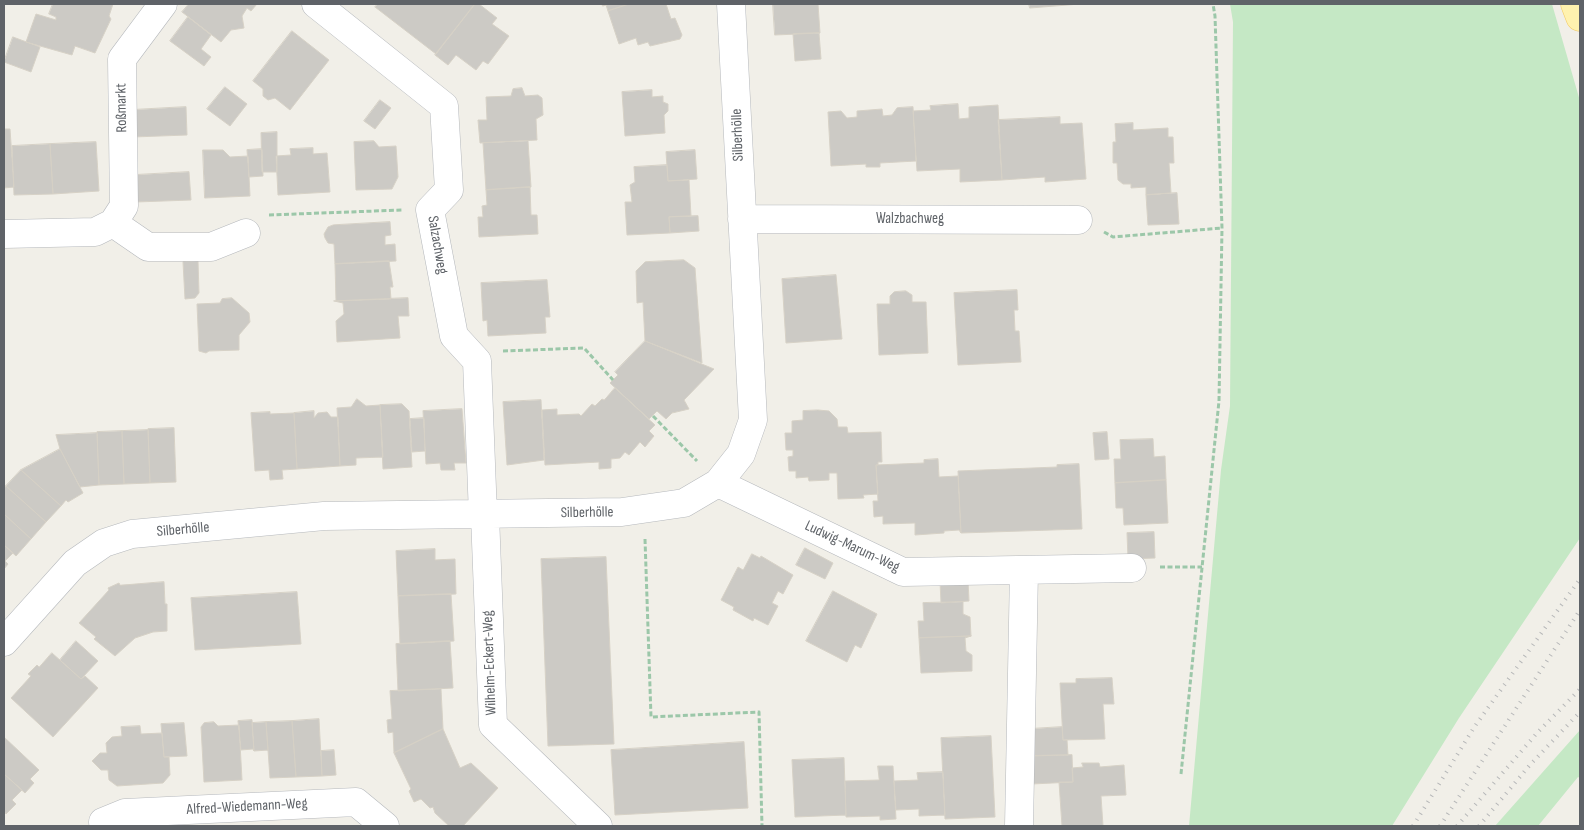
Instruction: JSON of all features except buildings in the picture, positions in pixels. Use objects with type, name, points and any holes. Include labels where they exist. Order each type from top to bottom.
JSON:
[{"type":"main road","points":[[1576,4],[1580,17]]},
{"type":"street","name":"Roßmarkt","points":[[113,223],[124,206],[122,59],[164,4]]},
{"type":"street","name":"Salzachweg","points":[[316,4],[444,106],[449,190],[430,210],[454,336],[477,361],[484,515]]},
{"type":"street","name":"Silberhölle","points":[[4,642],[75,563],[104,543],[132,534],[324,516],[622,512],[684,503],[718,483],[740,454],[753,420],[731,4]]},
{"type":"street","name":"Walzbachweg","points":[[742,219],[1078,220]]},
{"type":"street","points":[[4,234],[95,232],[113,223],[148,247],[211,247],[246,233]]},
{"type":"street","name":"Ludwig-Marum-Weg","points":[[718,483],[904,572],[1132,568]]},
{"type":"street","name":"Wilhelm-Eckert-Weg","points":[[484,515],[492,725],[598,826]]},
{"type":"street","points":[[1019,826],[1024,571]]},
{"type":"street","name":"Alfred-Wiedemann-Weg","points":[[102,822],[125,813],[356,802],[385,826]]},
{"type":"path","points":[[1182,774],[1219,401],[1222,228],[1217,62],[1213,4]]},
{"type":"path","points":[[246,233],[271,213],[430,210]]},
{"type":"path","points":[[1078,220],[1113,237],[1222,228]]},
{"type":"path","points":[[469,352],[584,348],[614,380]]},
{"type":"path","points":[[652,416],[718,483]]},
{"type":"path","points":[[644,509],[651,717],[760,712],[762,826]]},
{"type":"path","points":[[1132,568],[1202,566]]},
{"type":"green space","points":[[1230,4],[1552,4],[1580,101],[1580,538],[1459,718],[1392,826],[1189,826],[1221,470],[1230,406],[1233,22]]},
{"type":"green space","points":[[1580,730],[1580,778],[1578,777],[1538,826],[1495,826]]},
{"type":"railway","points":[[1413,826],[1475,726],[1580,579]]},
{"type":"railway","points":[[1440,826],[1580,610]]},
{"type":"railway","points":[[1457,826],[1537,733],[1580,689]]},
{"type":"railway","points":[[1479,826],[1529,766],[1580,712]]}]
